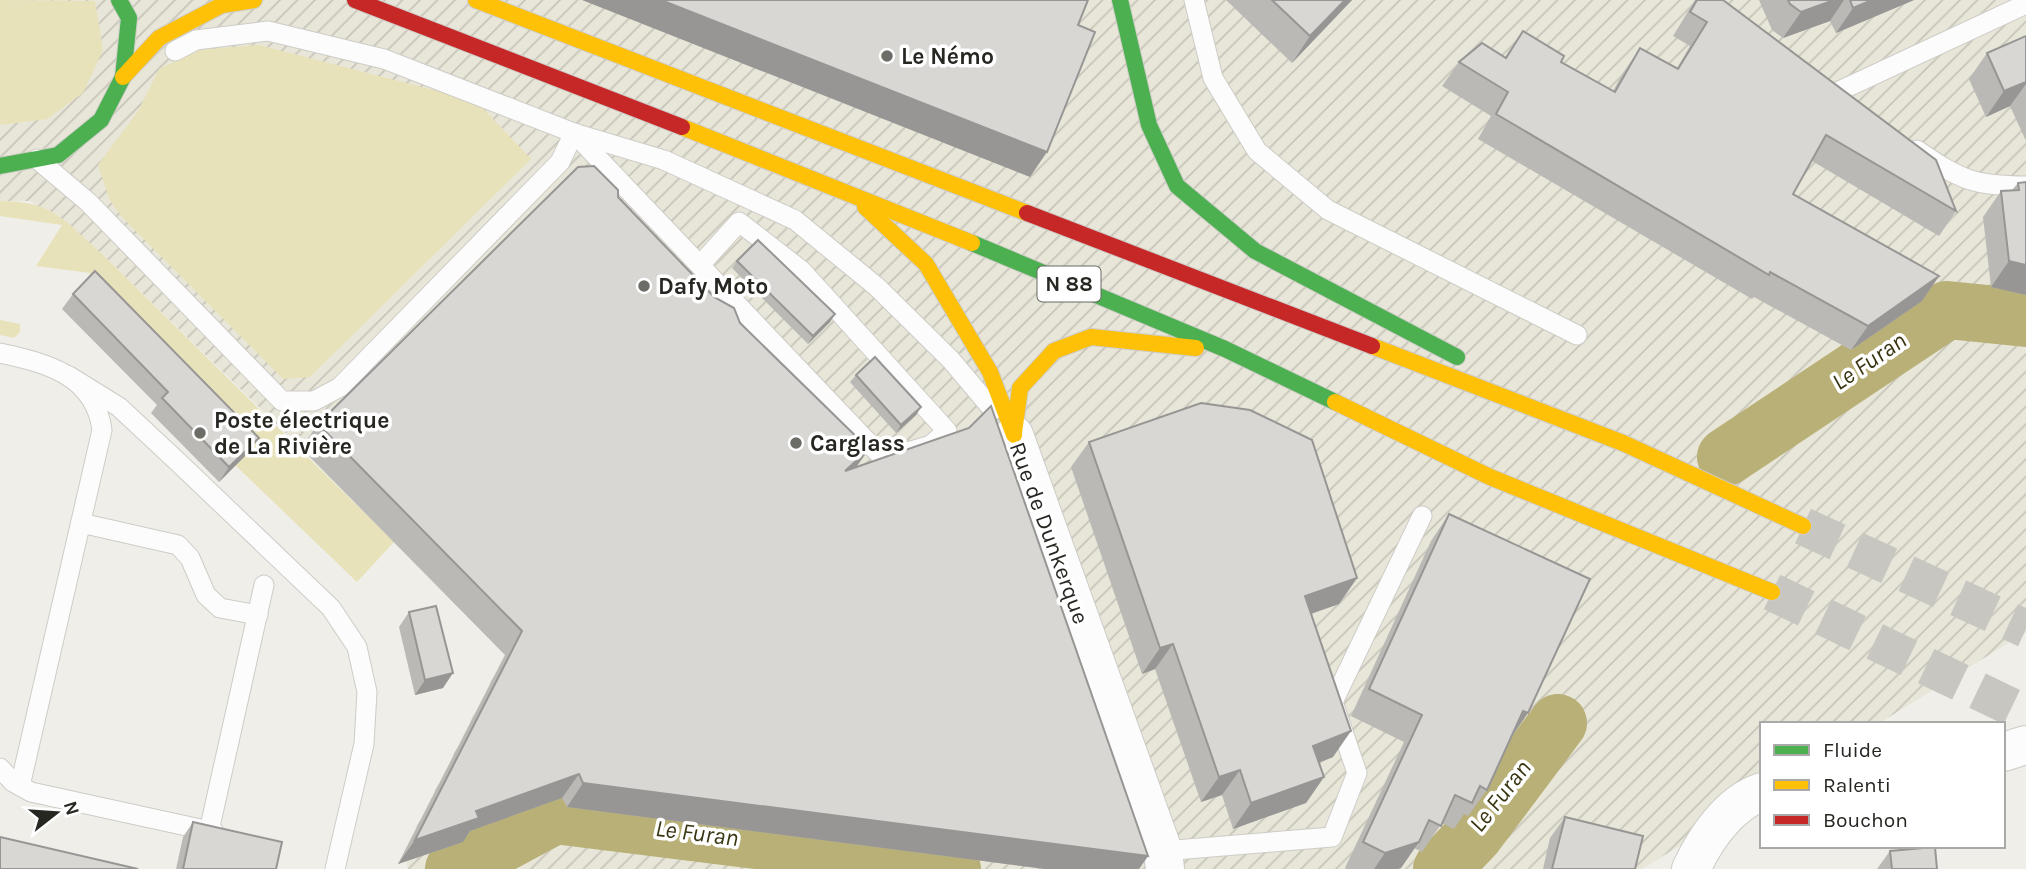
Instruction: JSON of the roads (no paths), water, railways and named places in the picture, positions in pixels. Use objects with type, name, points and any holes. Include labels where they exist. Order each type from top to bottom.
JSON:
[{"type":"main road","points":[[120,0],[129,18],[124,77]]},
{"type":"main road","points":[[0,166],[58,155],[101,120],[124,77],[159,38],[215,2],[254,0]]},
{"type":"main road","name":"N 88","points":[[355,0],[848,191],[1225,349],[1490,477],[1772,592]]},
{"type":"main road","name":"N 88","points":[[476,0],[1623,443],[1803,526]]},
{"type":"main road","points":[[1120,0],[1149,125],[1177,186],[1255,251],[1623,443]]},
{"type":"main road","points":[[335,3],[407,20]]},
{"type":"main road","points":[[848,191],[926,264],[990,372],[1014,435]]},
{"type":"main road","points":[[1014,435],[1020,388],[1054,351],[1091,337],[1151,346],[1225,349]]},
{"type":"street","name":"Rue de Dunkerque","points":[[1014,435],[1164,860]]},
{"type":"street","points":[[2005,751],[2026,745]]},
{"type":"street","points":[[1691,869],[1701,848],[1742,799],[1760,793]]},
{"type":"lane","points":[[1194,0],[1213,78],[1257,151],[1328,211],[1577,335]]},
{"type":"lane","points":[[1837,92],[2026,4]]},
{"type":"lane","name":"Rue de Dunkerque","points":[[124,77],[195,40],[268,31],[384,59],[574,133],[664,160],[795,220],[877,288],[942,351],[1014,435]]},
{"type":"lane","points":[[1817,77],[1860,108]]},
{"type":"lane","points":[[37,159],[88,202],[282,401],[314,401],[340,387],[560,162],[574,133],[884,459],[931,445],[947,431],[802,270],[739,222],[700,265]]},
{"type":"lane","points":[[1904,141],[1957,177],[1986,186],[2026,186]]},
{"type":"lane","points":[[0,353],[47,363],[119,407],[331,608],[357,647],[367,692],[364,744],[341,865]]},
{"type":"lane","points":[[20,786],[102,430],[100,415],[86,393],[69,376]]},
{"type":"lane","points":[[1164,860],[1332,837],[1357,773],[1333,702],[1422,516]]},
{"type":"lane","points":[[81,523],[178,545],[190,558],[206,596],[220,608],[258,615]]},
{"type":"lane","points":[[209,831],[264,586]]},
{"type":"lane","points":[[0,768],[31,792],[232,836]]},
{"type":"waterway","name":"Le Furan","points":[[1726,457],[1947,310],[2026,318]]},
{"type":"waterway","name":"Le Furan","points":[[1442,869],[1475,834],[1558,723]]},
{"type":"waterway","name":"Le Furan","points":[[454,869],[555,815],[901,858],[952,869]]},
{"type":"tunnel","points":[[1803,526],[2026,629]]},
{"type":"tunnel","points":[[1772,592],[2026,714]]},
{"type":"place","name":"Le Némo","points":[[887,56]]},
{"type":"place","name":"Dafy Moto","points":[[644,286]]},
{"type":"place","name":"Poste électrique de La Rivière","points":[[200,433]]},
{"type":"place","name":"Carglass","points":[[796,443]]}]
